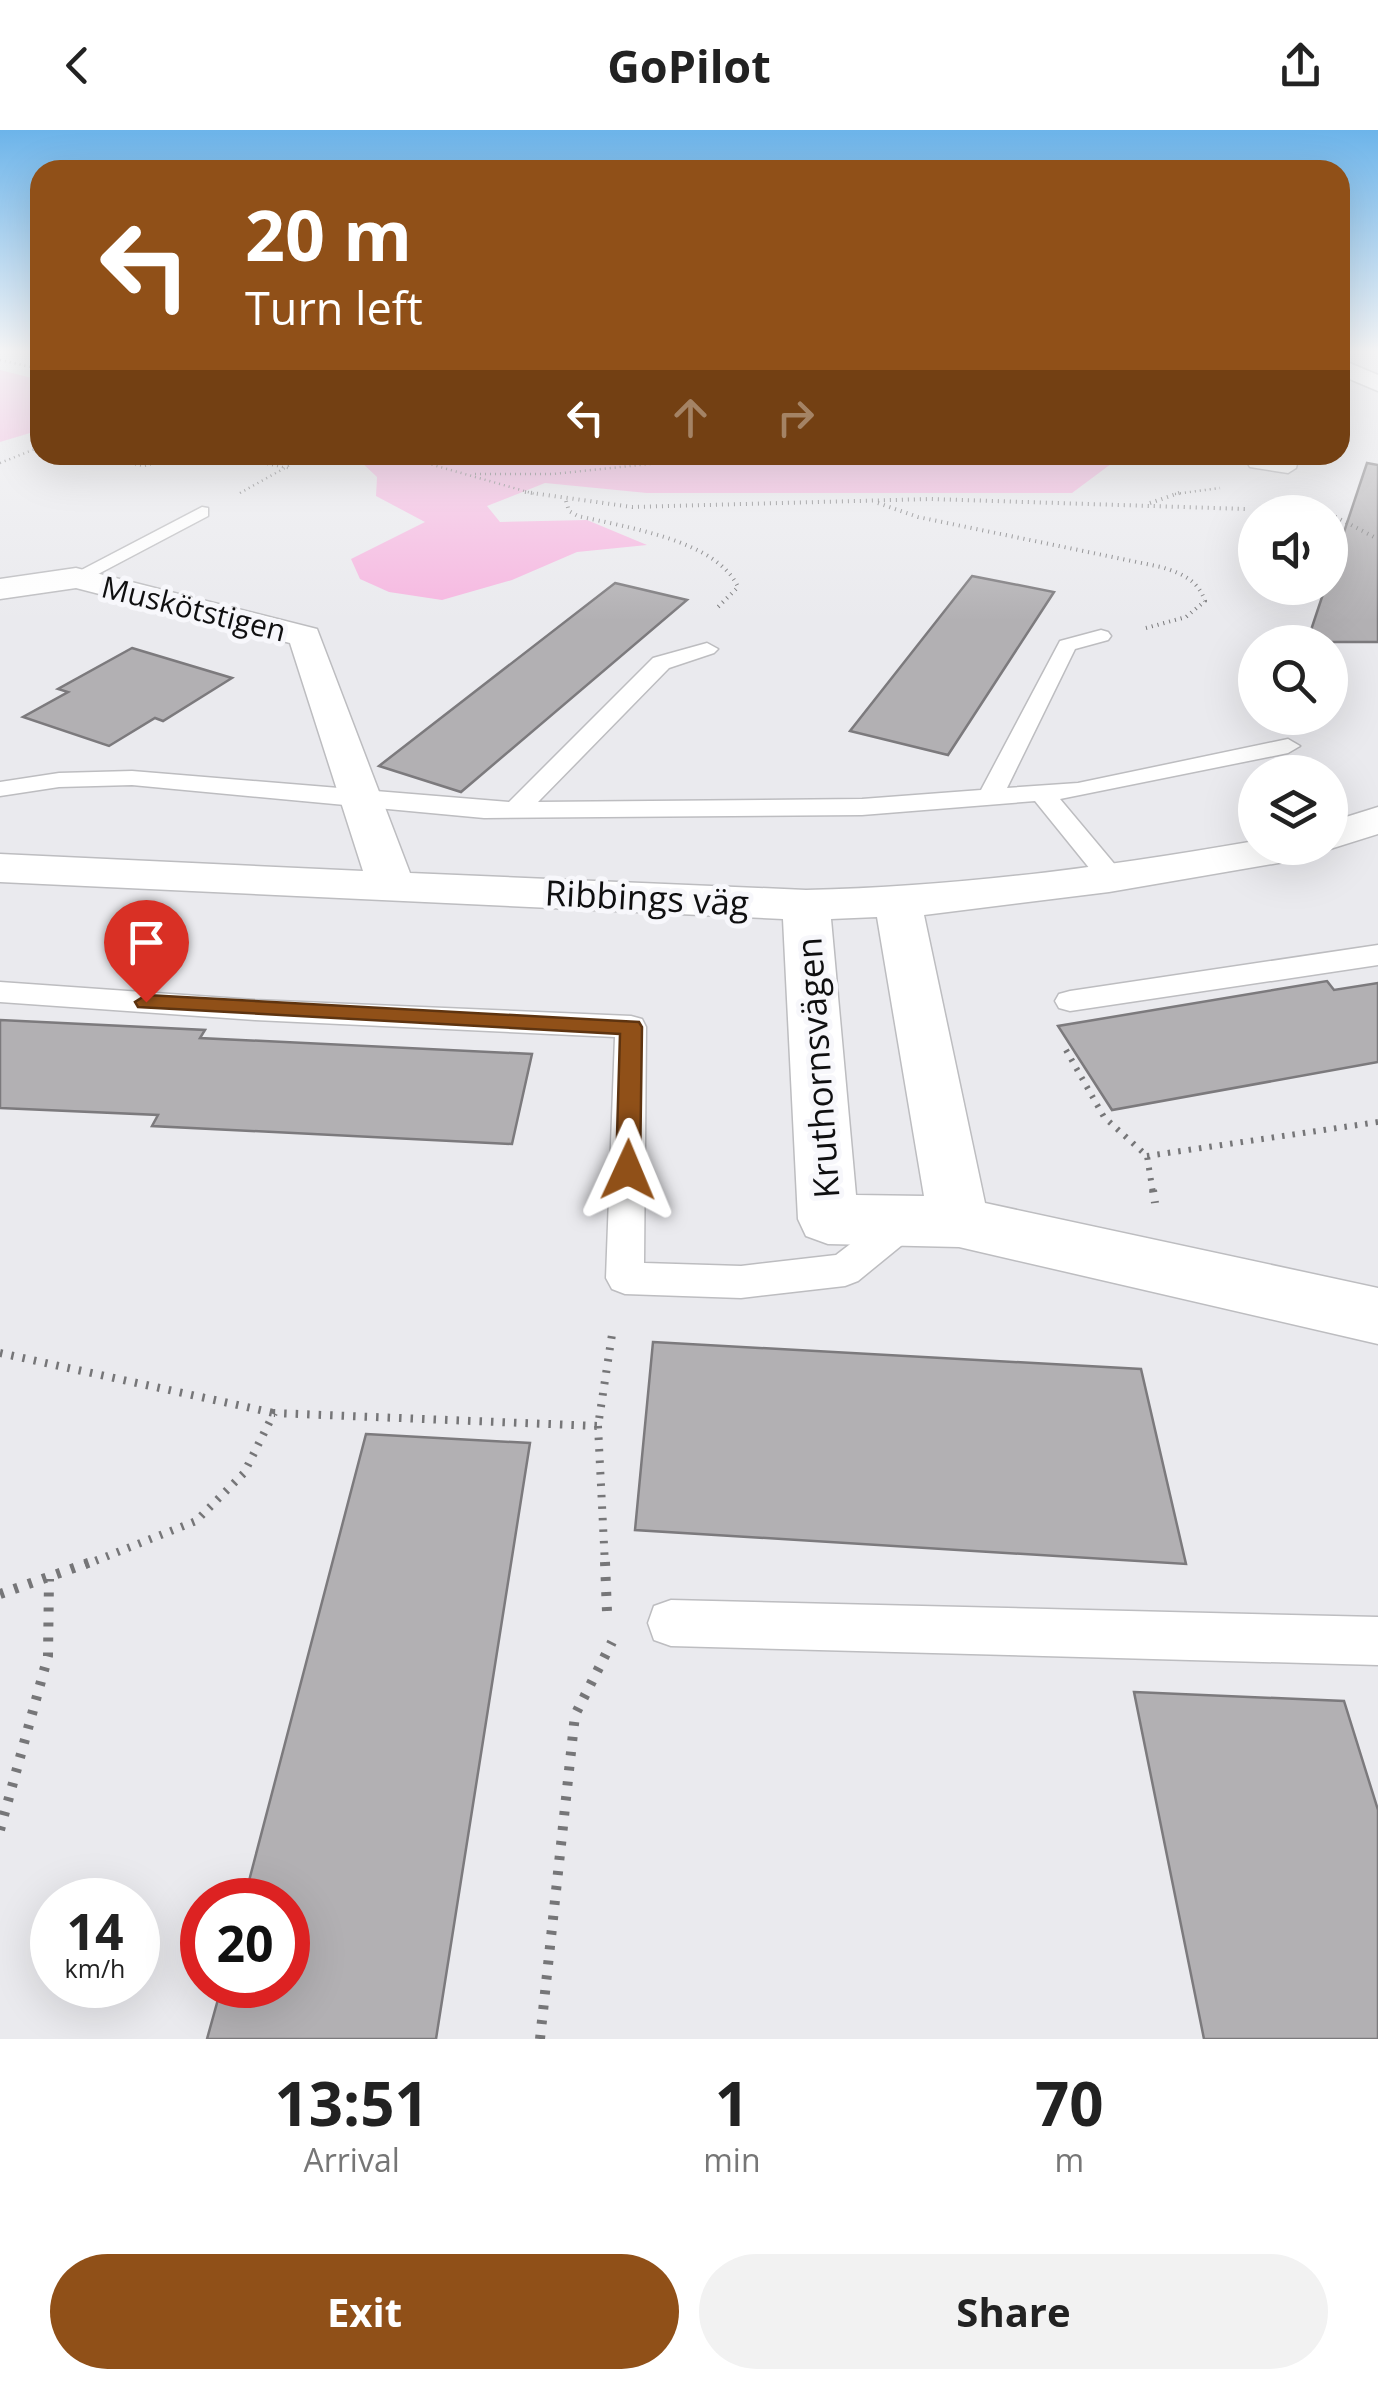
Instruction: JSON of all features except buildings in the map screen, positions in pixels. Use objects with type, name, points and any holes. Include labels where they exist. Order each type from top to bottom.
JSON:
[{"type":"street","name":"Muskötstigen","points":[[0,589],[76,578],[306,636],[391,884]]},
{"type":"street","points":[[1348,830],[1378,820]]},
{"type":"street","name":"Ribbings väg","points":[[0,868],[806,904],[898,904],[1113,880],[1238,857]]},
{"type":"street","name":"Kruthornsvägen","points":[[806,904],[828,1219],[932,1222],[1166,1268],[1378,1316]]},
{"type":"street","points":[[898,904],[932,1222]]},
{"type":"lane","points":[[1260,465],[1279,470],[1289,465]]},
{"type":"lane","points":[[76,578],[202,512]]},
{"type":"lane","points":[[990,797],[1067,646],[1101,636]]},
{"type":"lane","points":[[516,810],[661,663],[707,648]]},
{"type":"lane","points":[[0,789],[59,780],[132,778],[516,810],[862,807],[1078,790],[1288,746]]},
{"type":"lane","points":[[1042,793],[1113,880]]},
{"type":"lane","points":[[1070,1001],[1378,956]]},
{"type":"lane","points":[[0,992],[255,1010],[631,1027],[625,1278],[741,1282],[846,1270],[932,1222]]},
{"type":"lane","points":[[671,1623],[1378,1642]]},
{"type":"path","points":[[0,463],[30,451]]},
{"type":"path","points":[[269,465],[289,469]]},
{"type":"path","points":[[202,512],[294,465]]},
{"type":"path","points":[[433,465],[566,501],[683,508],[872,500],[1238,509]]},
{"type":"path","points":[[464,474],[553,474],[640,465]]},
{"type":"path","points":[[872,500],[918,517],[1161,566],[1182,574],[1203,592],[1206,602],[1200,609],[1173,622],[1101,636]]},
{"type":"path","points":[[566,501],[570,511],[578,516],[670,541],[734,572],[738,587],[704,622],[707,648]]},
{"type":"path","points":[[1348,523],[1378,539]]},
{"type":"path","points":[[1070,1001],[1045,1012],[1104,1117],[1147,1156],[1166,1268]]},
{"type":"path","points":[[1147,1156],[1378,1122]]},
{"type":"path","points":[[540,2039],[575,1715],[608,1643],[598,1426],[609,1344],[625,1278]]},
{"type":"path","points":[[0,1354],[274,1413],[598,1426]]},
{"type":"path","points":[[0,1594],[49,1579],[196,1520],[244,1473],[274,1413]]},
{"type":"path","points":[[0,1830],[48,1656],[49,1579]]},
{"type":"path","points":[[608,1643],[671,1623]]},
{"type":"shaded area","points":[[364,465],[1110,465],[1072,493],[647,493],[545,483],[487,506],[500,522],[587,520],[647,545],[577,552],[512,580],[442,600],[389,592],[360,579],[351,559],[425,522],[376,496],[377,477]]},
{"type":"route","points":[[146,1002],[631,1027],[628,1170]]}]
